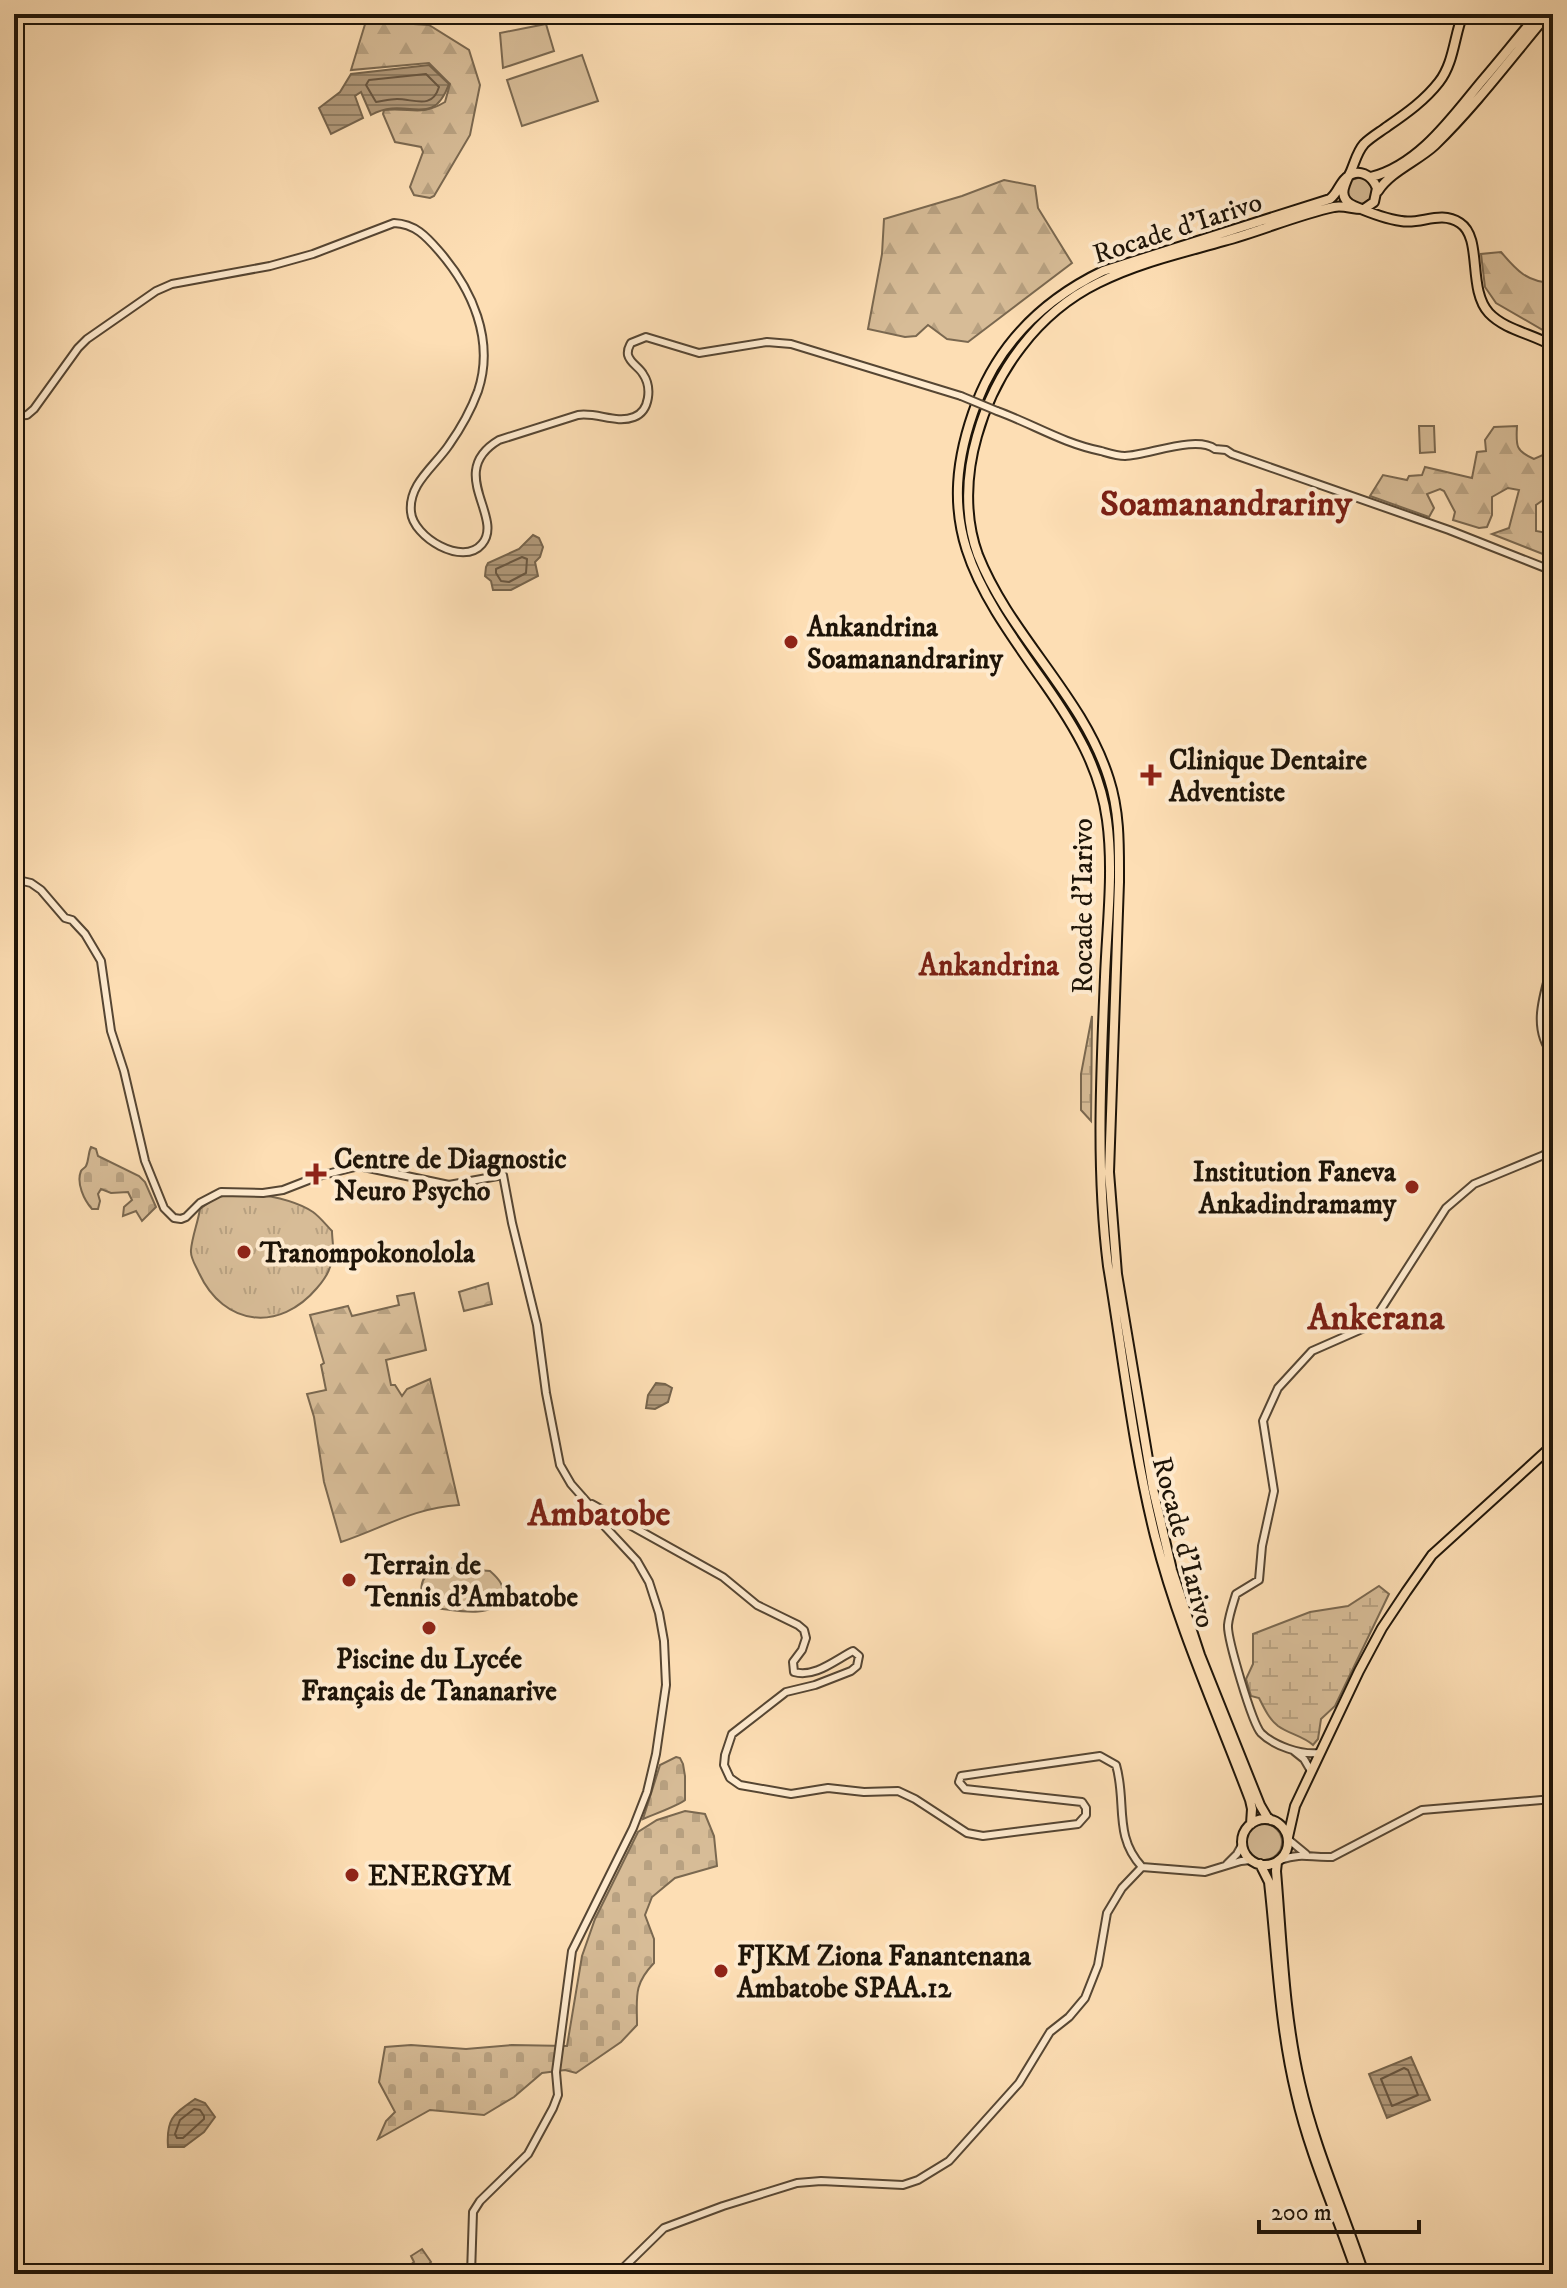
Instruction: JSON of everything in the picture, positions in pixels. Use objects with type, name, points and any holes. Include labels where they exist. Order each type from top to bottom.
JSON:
[{"type":"main road","points":[[1463,14],[1452,55],[1441,80],[1416,106],[1370,139],[1360,151],[1342,188],[1345,199],[1351,205],[1364,209],[1370,207],[1385,182],[1432,148],[1548,14]]},
{"type":"main road","points":[[1350,208],[1342,199],[1341,187],[1349,175],[1387,172],[1427,142],[1446,125],[1538,14]]},
{"type":"main road","points":[[1360,151],[1360,163],[1376,184],[1381,208],[1394,220],[1408,222],[1443,217],[1460,223],[1470,237],[1479,301],[1504,325],[1553,346]]},
{"type":"main road","name":"Rocade d'Iarivo","points":[[1251,1824],[1250,1800],[1180,1620],[1155,1537],[1108,1266],[1100,1143],[1110,852],[1102,792],[1084,745],[1066,714],[991,604],[977,578],[959,521],[958,479],[970,423],[994,366],[1026,325],[1049,303],[1073,285],[1103,271],[1314,206],[1330,199],[1341,187]]},
{"type":"main road","name":"Rocade d'Iarivo","points":[[1272,1820],[1260,1805],[1224,1718],[1172,1570],[1153,1489],[1117,1274],[1109,1172],[1119,882],[1119,838],[1114,799],[1103,764],[1088,732],[1012,617],[985,570],[970,524],[968,487],[970,463],[978,434],[1000,377],[1035,331],[1075,296],[1114,276],[1166,258],[1335,207],[1364,209],[1394,220]]},
{"type":"main road","points":[[1364,2274],[1315,2140],[1300,2081],[1290,2025],[1276,1871],[1278,1861],[1287,1851],[1294,1810],[1319,1753],[1382,1628],[1432,1555],[1553,1445]]},
{"type":"main road","points":[[1294,1810],[1282,1819],[1263,1819],[1251,1824],[1243,1834],[1242,1845],[1245,1854],[1256,1862],[1269,1882],[1282,2025],[1296,2094],[1308,2140],[1357,2274]]},
{"type":"main road","points":[[1272,1820],[1282,1827],[1288,1838]]},
{"type":"main road","points":[[1256,1862],[1278,1861]]},
{"type":"street","points":[[14,416],[27,415],[34,409],[87,339],[156,291],[172,284],[270,266],[313,254],[394,223],[405,223],[416,228],[443,255],[469,293],[480,321],[483,351],[477,391],[458,431],[416,485],[411,499],[412,518],[420,531],[433,542],[452,550],[472,551],[485,538],[484,514],[475,478],[478,464],[490,445],[578,415],[626,419],[642,412],[648,399],[648,386],[643,373],[629,359],[628,351],[631,343],[646,337],[699,353],[767,342],[791,344],[961,396],[1048,435],[1123,456],[1190,444],[1213,446],[1449,530],[1553,571]]},
{"type":"street","points":[[14,879],[31,883],[41,890],[65,918],[72,920],[85,934],[101,961],[111,1031],[124,1071],[145,1161],[164,1208],[174,1218],[186,1217],[200,1203],[221,1192],[283,1190],[319,1176],[359,1166],[449,1185],[503,1175],[537,1325],[560,1465],[571,1484],[604,1514],[723,1577],[757,1605],[804,1630],[806,1638],[793,1662],[794,1672],[813,1673],[853,1651],[859,1656],[857,1666],[851,1671],[786,1692],[732,1734],[724,1765],[730,1778],[740,1785],[791,1794],[828,1788],[864,1792],[898,1791],[967,1833],[983,1836],[1078,1824],[1086,1815],[1086,1808],[1082,1802],[965,1789],[959,1782],[961,1776],[1100,1756],[1116,1765],[1123,1837],[1142,1867],[1205,1872],[1226,1865],[1256,1862]]},
{"type":"street","points":[[1553,961],[1539,1016],[1553,1055]]},
{"type":"street","points":[[1319,1753],[1280,1746],[1259,1731],[1227,1627],[1236,1594],[1259,1580],[1262,1546],[1274,1491],[1263,1421],[1278,1388],[1312,1351],[1362,1329],[1376,1317],[1446,1208],[1474,1184],[1544,1155],[1553,1146]]},
{"type":"street","points":[[471,2274],[473,2212],[480,2201],[528,2154],[558,2095],[556,2072],[572,1951],[633,1828],[647,1792],[656,1754],[666,1685],[659,1613],[649,1582],[637,1561],[607,1529],[604,1514]]},
{"type":"street","points":[[1292,1749],[1304,1759],[1311,1771]]},
{"type":"street","points":[[1278,1861],[1306,1854],[1332,1857],[1422,1810],[1553,1799]]},
{"type":"street","points":[[1288,1838],[1306,1854]]},
{"type":"street","points":[[1226,1865],[1242,1845]]},
{"type":"street","points":[[617,2274],[664,2228],[723,2206],[797,2183],[821,2181],[903,2185],[918,2180],[949,2161],[1019,2083],[1050,2032],[1069,2017],[1085,1998],[1098,1965],[1107,1913],[1122,1888],[1142,1867]]},
{"type":"green space","points":[[366,21],[429,25],[469,50],[480,85],[470,135],[430,198],[414,195],[410,187],[423,152],[421,147],[395,142],[383,114],[384,110],[436,107],[445,102],[450,84],[429,63],[351,70]]},
{"type":"green space","points":[[546,24],[554,51],[503,68],[500,33]]},
{"type":"green space","points":[[582,55],[598,101],[522,126],[507,80]]},
{"type":"green space","points":[[1359,178],[1368,182],[1372,191],[1368,200],[1359,204],[1350,200],[1346,191],[1350,182]]},
{"type":"green space","points":[[1004,180],[1035,186],[1038,208],[1072,263],[968,342],[947,339],[928,325],[916,336],[905,337],[868,329],[882,254],[884,219]]},
{"type":"green space","points":[[1501,252],[1523,274],[1553,283],[1553,336],[1496,303],[1485,287],[1481,254]]},
{"type":"green space","points":[[1419,426],[1434,426],[1435,452],[1420,453]]},
{"type":"green space","points":[[1517,426],[1517,443],[1523,453],[1534,459],[1551,455],[1545,473],[1549,487],[1546,498],[1536,505],[1536,531],[1553,534],[1553,558],[1492,534],[1509,528],[1519,490],[1508,488],[1492,497],[1492,515],[1487,527],[1479,528],[1453,520],[1455,512],[1440,489],[1427,494],[1434,508],[1429,517],[1370,496],[1383,475],[1407,480],[1409,476],[1422,475],[1425,467],[1472,478],[1477,452],[1486,451],[1485,440],[1494,427]]},
{"type":"green space","points":[[1092,1016],[1091,1121],[1081,1110],[1081,1074]]},
{"type":"green space","points":[[91,1147],[96,1149],[98,1156],[145,1182],[156,1207],[142,1221],[136,1211],[123,1216],[124,1207],[132,1200],[128,1192],[111,1193],[101,1189],[98,1209],[92,1209],[89,1205],[79,1181]]},
{"type":"green space","points":[[235,1193],[295,1203],[313,1212],[332,1231],[333,1255],[328,1273],[302,1302],[286,1312],[270,1317],[238,1313],[210,1291],[194,1262],[191,1253],[200,1209],[215,1198]]},
{"type":"green space","points":[[488,1283],[492,1304],[464,1311],[459,1292]]},
{"type":"green space","points":[[414,1293],[426,1350],[386,1360],[391,1385],[395,1385],[402,1396],[407,1389],[430,1379],[459,1505],[413,1514],[341,1542],[324,1482],[314,1417],[307,1394],[326,1390],[321,1365],[324,1363],[310,1315],[348,1306],[352,1316],[399,1305],[397,1296]]},
{"type":"green space","points":[[437,1567],[490,1571],[499,1580],[503,1595],[496,1605],[480,1611],[433,1608],[424,1598],[422,1586],[426,1576]]},
{"type":"green space","points":[[1379,1586],[1389,1594],[1335,1706],[1321,1719],[1318,1739],[1313,1745],[1278,1726],[1259,1698],[1251,1696],[1246,1679],[1253,1664],[1253,1634],[1310,1612],[1348,1606]]},
{"type":"green space","points":[[676,1757],[683,1764],[685,1800],[643,1819],[660,1765]]},
{"type":"green space","points":[[685,1811],[705,1814],[714,1836],[717,1866],[675,1878],[652,1897],[645,1915],[654,1939],[654,1963],[639,1985],[637,2025],[621,2042],[576,2073],[565,2070],[542,2073],[514,2097],[484,2115],[430,2110],[378,2139],[386,2121],[395,2112],[379,2082],[385,2047],[411,2045],[466,2049],[512,2045],[567,2046],[582,1956],[595,1919],[638,1832],[657,1820]]},
{"type":"green space","points":[[1264,1824],[1277,1829],[1282,1842],[1277,1855],[1264,1860],[1251,1855],[1246,1842],[1251,1829]]},
{"type":"green space","points":[[422,2249],[431,2262],[425,2269],[430,2274],[399,2274],[414,2262],[411,2256]]},
{"type":"water","points":[[429,65],[449,84],[435,106],[417,110],[396,108],[371,115],[361,92],[355,96],[363,118],[331,134],[319,108],[340,92],[351,74]]},
{"type":"water","points":[[533,535],[539,538],[543,547],[535,562],[538,576],[511,590],[493,590],[491,581],[485,576],[488,563],[519,549]]},
{"type":"water","points":[[656,1383],[672,1388],[668,1402],[655,1409],[646,1408],[648,1395]]},
{"type":"water","points":[[1411,2057],[1430,2100],[1387,2118],[1369,2074]]},
{"type":"water","points":[[195,2099],[205,2103],[215,2117],[204,2132],[184,2147],[168,2147],[170,2123]]},
{"type":"place","name":"Ankandrina Soamanandrariny","points":[[791,642]]},
{"type":"place","name":"Clinique Dentaire Adventiste","points":[[1151,775]]},
{"type":"place","name":"Centre de Diagnostic Neuro Psycho","points":[[316,1174]]},
{"type":"place","name":"Institution Faneva Ankadindramamy","points":[[1412,1187]]},
{"type":"place","name":"Tranompokonolola","points":[[244,1252]]},
{"type":"place","name":"Terrain de Tennis d'Ambatobe","points":[[349,1580]]},
{"type":"place","name":"Piscine du Lycée Français de Tananarive","points":[[429,1628]]},
{"type":"place","name":"ENERGYM","points":[[352,1875]]},
{"type":"place","name":"FJKM Ziona Fanantenana Ambatobe SPAA.12","points":[[721,1971]]},
{"type":"district","name":"Soamanandrariny","points":[[1226,502]]},
{"type":"district","name":"Ankandrina","points":[[989,965]]},
{"type":"district","name":"Ankerana","points":[[1376,1316]]},
{"type":"district","name":"Ambatobe","points":[[599,1512]]}]
